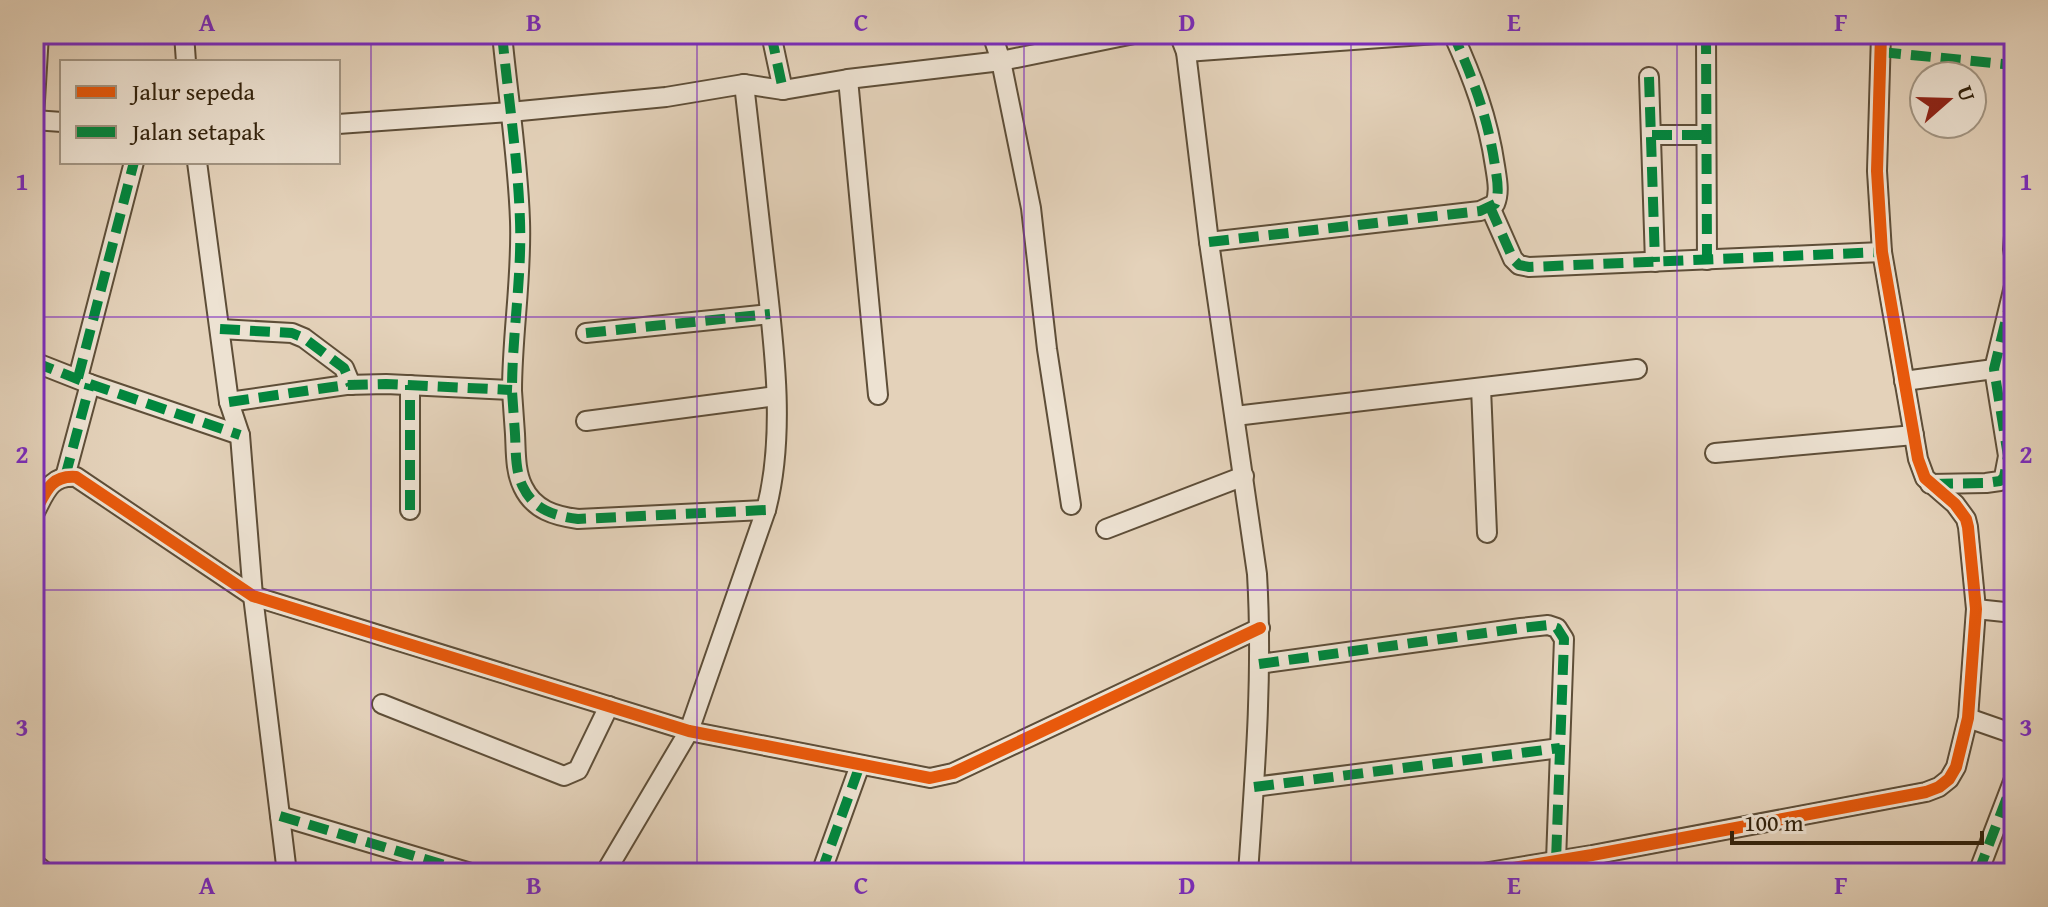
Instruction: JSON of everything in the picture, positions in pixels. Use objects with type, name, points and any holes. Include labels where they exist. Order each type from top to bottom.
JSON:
[{"type":"street","points":[[39,34],[34,118],[60,122]]},
{"type":"street","points":[[184,34],[186,60]]},
{"type":"street","points":[[502,34],[520,224],[512,390],[517,468],[524,490],[533,502],[549,513],[578,519],[766,510]]},
{"type":"street","points":[[771,34],[783,90]]},
{"type":"street","points":[[992,34],[1001,61],[1031,208],[1047,349],[1071,505]]},
{"type":"street","points":[[340,124],[666,97],[744,84],[783,90],[1001,61],[1134,34]]},
{"type":"street","points":[[1179,34],[1186,52],[1209,242],[1257,574],[1259,664],[1248,873]]},
{"type":"street","points":[[1186,52],[1437,34]]},
{"type":"street","points":[[1209,242],[1480,211],[1495,204],[1498,194],[1490,133],[1470,72],[1453,34]]},
{"type":"street","points":[[1706,34],[1707,260]]},
{"type":"street","points":[[1483,873],[1556,861],[1593,864],[1926,792],[1949,779],[1956,767],[1968,718],[1976,609],[1968,527],[1955,504],[1930,484],[1921,469],[1904,381],[1882,252],[1877,171],[1881,34]]},
{"type":"street","points":[[1649,77],[1655,262]]},
{"type":"street","points":[[848,79],[878,395]]},
{"type":"street","points":[[605,873],[689,731],[772,486],[776,396],[744,84]]},
{"type":"street","points":[[1652,135],[1706,135]]},
{"type":"street","points":[[65,477],[134,164]]},
{"type":"street","points":[[197,164],[229,402],[240,435],[253,596],[287,873]]},
{"type":"street","points":[[1490,207],[1513,259],[1523,266],[1882,252]]},
{"type":"street","points":[[2014,236],[2014,255]]},
{"type":"street","points":[[1930,484],[1986,483],[2000,481],[2004,477],[2008,456],[1994,369],[2014,286]]},
{"type":"street","points":[[586,333],[770,314]]},
{"type":"street","points":[[220,329],[292,333],[304,338],[344,368],[351,385]]},
{"type":"street","points":[[34,362],[240,435]]},
{"type":"street","points":[[1235,416],[1637,369]]},
{"type":"street","points":[[1904,381],[1994,369]]},
{"type":"street","points":[[229,402],[351,385],[512,390]]},
{"type":"street","points":[[410,385],[410,510]]},
{"type":"street","points":[[1481,388],[1487,533]]},
{"type":"street","points":[[586,421],[776,396]]},
{"type":"street","points":[[1715,453],[1914,435]]},
{"type":"street","points":[[1106,529],[1244,476]]},
{"type":"street","points":[[34,514],[55,480],[76,477],[253,596],[689,731],[930,778],[953,773],[1260,628]]},
{"type":"street","points":[[1976,609],[2014,613]]},
{"type":"street","points":[[1259,664],[1506,630],[1553,626],[1560,630],[1564,639],[1556,861]]},
{"type":"street","points":[[382,704],[564,776],[578,770],[609,706]]},
{"type":"street","points":[[1968,718],[2014,734]]},
{"type":"street","points":[[1254,787],[1560,748]]},
{"type":"street","points":[[821,873],[860,765]]},
{"type":"street","points":[[1978,873],[2014,779]]},
{"type":"street","points":[[280,816],[471,873]]},
{"type":"street","points":[[34,863],[46,873]]},
{"type":"marked path","points":[[34,117],[39,34]]},
{"type":"marked path","points":[[502,34],[520,221],[512,391],[516,461],[523,487],[539,506],[561,516],[578,519],[766,510]]},
{"type":"marked path","points":[[771,34],[783,90]]},
{"type":"marked path","points":[[1209,242],[1480,211],[1495,204],[1497,181],[1488,131],[1473,82],[1453,34]]},
{"type":"marked path","points":[[1706,34],[1707,260]]},
{"type":"marked path","points":[[1881,52],[2014,65]]},
{"type":"marked path","points":[[1649,77],[1655,262]]},
{"type":"marked path","points":[[1652,135],[1706,135]]},
{"type":"marked path","points":[[78,378],[133,164]]},
{"type":"marked path","points":[[1490,207],[1513,259],[1519,265],[1529,267],[1882,252]]},
{"type":"marked path","points":[[1933,484],[1986,483],[2000,481],[2004,477],[2008,456],[1994,369],[2014,286]]},
{"type":"marked path","points":[[586,333],[770,314]]},
{"type":"marked path","points":[[220,329],[292,333],[304,338],[344,368],[351,385]]},
{"type":"marked path","points":[[34,362],[240,435]]},
{"type":"marked path","points":[[65,477],[90,384]]},
{"type":"marked path","points":[[229,402],[346,385],[512,390]]},
{"type":"marked path","points":[[410,385],[410,510]]},
{"type":"marked path","points":[[1259,664],[1521,628],[1548,625],[1557,628],[1564,639],[1556,861]]},
{"type":"marked path","points":[[1254,787],[1560,748]]},
{"type":"marked path","points":[[821,873],[860,765]]},
{"type":"marked path","points":[[1978,873],[2014,779]]},
{"type":"marked path","points":[[280,816],[471,873]]},
{"type":"marked path","points":[[1592,855],[1595,873]]},
{"type":"cycle path","points":[[1483,873],[1926,792],[1949,779],[1956,767],[1968,718],[1976,609],[1968,527],[1955,504],[1925,478],[1918,459],[1882,252],[1877,171],[1881,34]]},
{"type":"cycle path","points":[[34,514],[49,487],[60,479],[76,477],[253,596],[689,731],[930,778],[953,773],[1260,628]]}]
